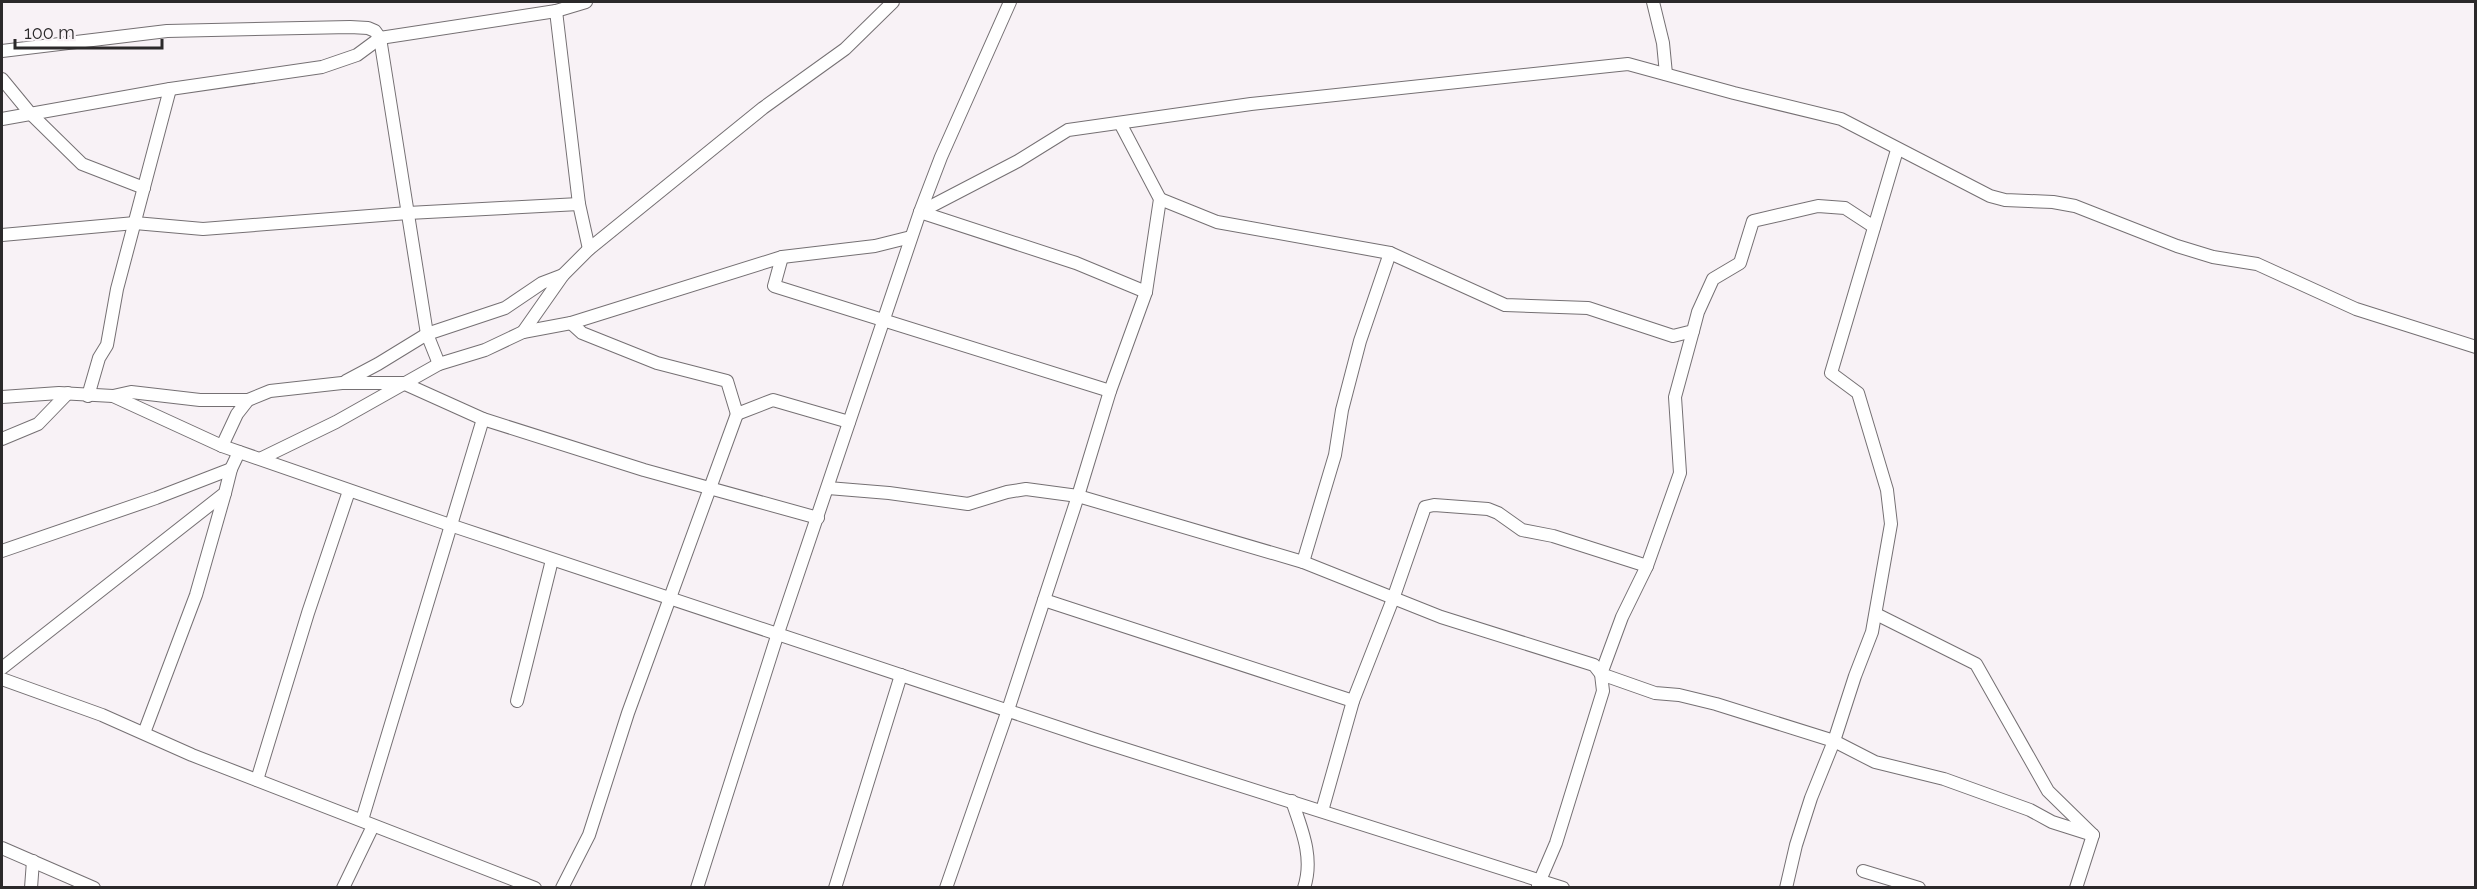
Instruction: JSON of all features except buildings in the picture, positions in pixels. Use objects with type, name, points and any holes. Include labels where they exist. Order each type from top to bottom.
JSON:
[{"type":"street","points":[[2,119],[170,89],[337,63],[357,55],[380,38],[556,11],[586,2]]},
{"type":"street","points":[[524,332],[563,275],[589,249],[763,108],[845,49],[893,2]]},
{"type":"street","points":[[697,888],[778,633],[911,237],[941,157],[1010,2]]},
{"type":"street","points":[[1653,2],[1663,42],[1666,74]]},
{"type":"street","points":[[556,11],[579,204],[589,249]]},
{"type":"street","points":[[2,51],[124,35],[178,31],[350,27],[368,28],[375,31],[380,38],[427,334],[439,364]]},
{"type":"street","points":[[920,212],[1017,161],[1068,130],[1251,104],[1628,64],[1841,119],[1897,150],[1990,196],[2005,200],[2053,202],[2075,206],[2177,246],[2212,257],[2257,264],[2356,309],[2475,348]]},
{"type":"street","points":[[2,79],[30,113],[82,164],[144,188]]},
{"type":"street","points":[[88,396],[99,358],[107,345],[117,289],[170,89]]},
{"type":"street","points":[[946,888],[1008,710],[1110,391],[1146,292],[1160,199],[1120,123]]},
{"type":"street","points":[[1786,888],[1796,845],[1811,798],[1834,741],[1872,632],[1891,524],[1887,490],[1857,393],[1831,374],[1897,150]]},
{"type":"street","points":[[1160,199],[1217,222],[1390,253],[1505,305],[1588,308],[1673,336],[1693,331]]},
{"type":"street","points":[[2,236],[135,223],[204,229],[408,213],[579,204]]},
{"type":"street","points":[[1538,884],[1556,843],[1603,691],[1601,674],[1622,617],[1647,566],[1680,473],[1675,397],[1698,312],[1713,279],[1740,262],[1752,221],[1818,206],[1845,208],[1874,227]]},
{"type":"street","points":[[920,212],[1076,263],[1146,292]]},
{"type":"street","points":[[262,458],[336,422],[439,364],[485,350],[524,332],[571,323],[782,257],[875,246],[911,237]]},
{"type":"street","points":[[1303,562],[1335,455],[1342,410],[1360,341],[1390,253]]},
{"type":"street","points":[[782,257],[774,286],[884,318],[1110,391]]},
{"type":"street","points":[[342,383],[427,334],[505,308],[542,283],[563,275]]},
{"type":"street","points":[[562,888],[589,836],[628,712],[708,487],[737,414],[727,381],[657,363],[582,333],[571,323]]},
{"type":"street","points":[[2,397],[68,393],[113,396],[131,392],[200,400],[248,400],[270,391],[342,383],[403,383],[483,419],[644,470],[818,518]]},
{"type":"street","points":[[2,439],[38,424],[68,393]]},
{"type":"street","points":[[113,396],[222,446],[552,560],[1292,801],[1538,884],[1563,888]]},
{"type":"street","points":[[222,446],[237,414],[248,400]]},
{"type":"street","points":[[737,414],[773,400],[849,422]]},
{"type":"street","points":[[343,888],[367,823],[450,525],[483,419]]},
{"type":"street","points":[[144,733],[196,595],[231,469],[239,452]]},
{"type":"street","points":[[2,551],[156,498],[231,469]]},
{"type":"street","points":[[828,488],[889,493],[968,504],[1026,489],[1078,496],[1303,562],[1441,617],[1594,665],[1601,674],[1655,693],[1679,695],[1716,704],[1834,741],[1875,762],[1944,779],[2030,810],[2052,822],[2093,835]]},
{"type":"street","points":[[257,780],[308,613],[349,491]]},
{"type":"street","points":[[2,668],[225,493]]},
{"type":"street","points":[[1322,811],[1353,701],[1393,599],[1425,507],[1434,505],[1488,509],[1522,530],[1553,536],[1647,566]]},
{"type":"street","points":[[517,701],[552,560]]},
{"type":"street","points":[[1044,600],[1353,701]]},
{"type":"street","points":[[1876,614],[1976,664],[2048,791],[2093,835]]},
{"type":"street","points":[[835,888],[901,675]]},
{"type":"street","points":[[2,679],[102,715],[257,780],[535,888]]},
{"type":"street","points":[[1292,801],[1308,851],[1308,875],[1304,888]]},
{"type":"street","points":[[2076,888],[2093,835]]},
{"type":"street","points":[[2,848],[94,888]]},
{"type":"street","points":[[30,888],[33,861]]},
{"type":"street","points":[[1863,871],[1919,888]]}]
